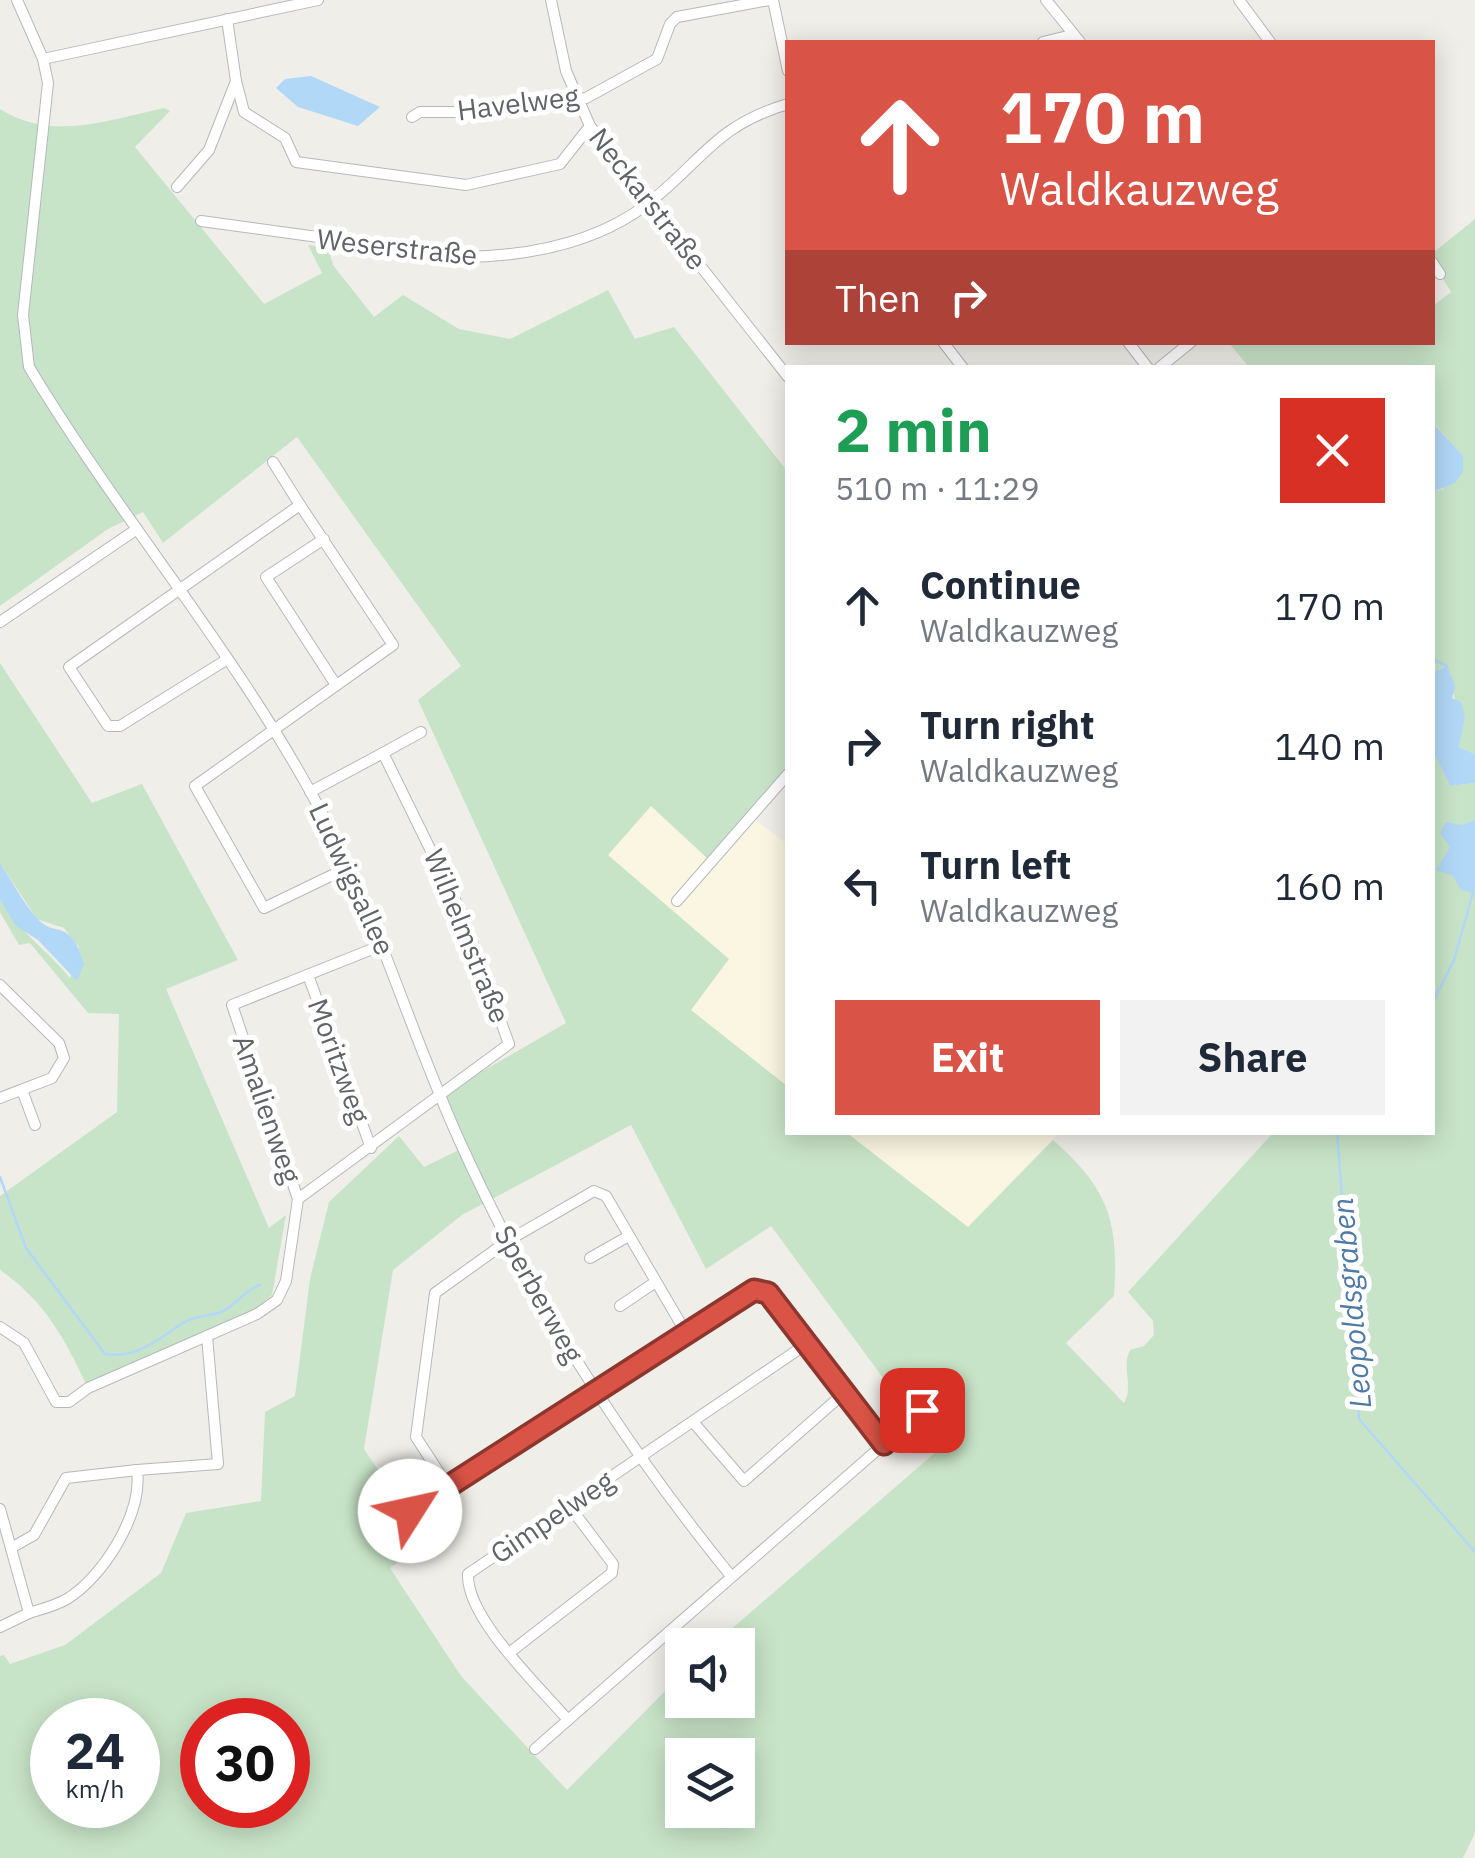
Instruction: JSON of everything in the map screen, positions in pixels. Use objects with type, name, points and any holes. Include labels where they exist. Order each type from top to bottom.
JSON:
[{"type":"street","points":[[18,0],[44,59],[226,20],[260,6],[318,0]]},
{"type":"street","name":"Neckarstraße","points":[[552,0],[574,100],[590,126],[785,373]]},
{"type":"street","points":[[771,0],[785,58]]},
{"type":"street","name":"Havelweg","points":[[412,118],[420,112],[486,112],[586,98],[657,59],[670,24],[677,18],[771,0]]},
{"type":"street","points":[[1046,0],[1076,39]]},
{"type":"street","points":[[1239,0],[1269,40]]},
{"type":"street","points":[[226,20],[244,112],[284,138],[296,162],[451,187],[560,164],[590,126]]},
{"type":"street","name":"Ludwigsallee","points":[[44,59],[47,104],[23,344],[35,378],[180,590],[310,792],[385,944],[441,1095]]},
{"type":"street","points":[[178,187],[209,150],[236,81]]},
{"type":"street","name":"Weserstraße","points":[[201,222],[464,258],[508,256],[587,238],[648,204],[742,120],[785,105]]},
{"type":"street","points":[[1435,266],[1440,274]]},
{"type":"street","points":[[945,345],[961,365]]},
{"type":"street","points":[[1130,345],[1146,365]]},
{"type":"street","points":[[1164,365],[1187,345]]},
{"type":"street","points":[[273,462],[394,645],[195,786],[264,908],[349,867]]},
{"type":"street","points":[[226,660],[120,726],[108,726],[69,667],[300,505]]},
{"type":"street","points":[[0,622],[137,530]]},
{"type":"street","points":[[324,539],[266,577],[336,686]]},
{"type":"street","points":[[310,792],[421,732]]},
{"type":"street","name":"Wilhelmstraße","points":[[383,754],[448,881],[485,969],[509,1044],[441,1095]]},
{"type":"street","points":[[677,900],[785,777]]},
{"type":"street","name":"Amalienweg","points":[[298,1199],[232,1005],[385,944]]},
{"type":"street","name":"Moritzweg","points":[[308,975],[371,1148]]},
{"type":"street","points":[[0,985],[63,1050],[59,1072],[0,1098]]},
{"type":"street","points":[[22,1090],[35,1125]]},
{"type":"street","points":[[0,1326],[24,1343],[56,1402],[69,1402],[88,1388],[278,1300],[286,1281],[298,1199],[441,1095]]},
{"type":"street","name":"Sperberweg","points":[[441,1095],[537,1301],[638,1458],[731,1576]]},
{"type":"street","points":[[447,1485],[416,1437],[435,1293],[509,1240],[594,1191],[606,1196],[685,1331]]},
{"type":"street","points":[[590,1258],[627,1237]]},
{"type":"street","points":[[620,1306],[654,1283]]},
{"type":"street","points":[[410,1511],[754,1290],[768,1293],[884,1444]]},
{"type":"street","points":[[11,1548],[34,1535],[66,1478],[218,1464],[207,1336]]},
{"type":"street","name":"Gimpelweg","points":[[568,1720],[510,1653],[467,1594],[468,1574],[805,1345]]},
{"type":"street","points":[[693,1422],[744,1481],[843,1394]]},
{"type":"street","points":[[534,1749],[922,1410]]},
{"type":"street","points":[[0,1627],[71,1597],[110,1553],[133,1507],[138,1470]]},
{"type":"street","points":[[510,1653],[612,1573],[613,1564],[570,1507]]},
{"type":"street","points":[[0,1509],[29,1613]]},
{"type":"shaded area","points":[[651,806],[709,859],[749,815],[785,842],[785,1084],[690,1010],[728,959],[608,855]]},
{"type":"shaded area","points":[[850,1135],[1057,1135],[968,1227]]},
{"type":"green space","points":[[164,108],[170,111],[135,147],[264,304],[322,273],[308,245],[328,247],[333,265],[374,317],[403,295],[459,329],[510,339],[608,290],[635,339],[674,327],[785,468],[785,777],[709,860],[651,806],[608,855],[729,959],[691,1010],[785,1084],[785,1135],[850,1135],[968,1227],[1053,1140],[1072,1158],[1098,1191],[1106,1209],[1112,1227],[1115,1270],[1114,1296],[1066,1343],[1124,1403],[1130,1350],[1144,1346],[1154,1335],[1153,1321],[1128,1292],[1271,1135],[1435,1135],[1435,755],[1450,786],[1475,783],[1475,820],[1456,836],[1452,858],[1453,875],[1475,891],[1475,1833],[1463,1858],[0,1858],[0,1656],[4,1655],[10,1664],[65,1645],[161,1573],[186,1513],[261,1501],[265,1412],[295,1396],[310,1279],[329,1202],[399,1136],[424,1167],[465,1147],[441,1095],[566,1023],[418,700],[461,666],[297,437],[163,543],[143,512],[108,529],[0,606],[0,109],[40,124],[80,125]],"holes":[[[631,1125],[706,1269],[771,1226],[937,1451],[733,1628],[755,1628],[755,1718],[665,1718],[665,1691],[567,1790],[461,1676],[390,1568],[426,1541],[364,1449],[393,1270],[462,1215]]]},
{"type":"green space","points":[[1475,219],[1475,754],[1459,747],[1459,716],[1446,666],[1435,671],[1435,491],[1443,489],[1462,456],[1435,424],[1435,365],[1247,365],[1231,345],[1435,345],[1435,304],[1451,292],[1435,266],[1435,251]]},
{"type":"green space","points":[[0,663],[92,803],[142,784],[238,960],[166,989],[269,1228],[286,1215],[272,1295],[249,1314],[88,1388],[42,1308],[0,1270],[0,1196],[117,1112],[119,1014],[88,1013],[30,943],[19,945],[0,912],[0,900],[70,978],[79,947],[64,928],[37,919],[0,863]]},
{"type":"water","points":[[311,76],[380,107],[358,126],[298,107],[276,88],[285,79]]},
{"type":"water","points":[[1435,425],[1463,456],[1463,472],[1455,483],[1435,491]]},
{"type":"water","points":[[1447,666],[1455,685],[1452,698],[1461,702],[1465,716],[1459,747],[1475,754],[1475,783],[1450,786],[1435,755],[1435,671]]},
{"type":"water","points":[[1475,820],[1473,893],[1461,890],[1453,876],[1436,870],[1450,847],[1440,833],[1446,822],[1462,825]]},
{"type":"water","points":[[0,863],[36,917],[73,939],[84,964],[77,981],[38,940],[16,926],[0,900]]},
{"type":"waterway","points":[[1435,660],[1447,666]]},
{"type":"waterway","name":"Leopoldsgraben","points":[[1435,998],[1454,960],[1473,893]]},
{"type":"waterway","name":"Leopoldsgraben","points":[[1337,1135],[1359,1419],[1475,1552]]},
{"type":"waterway","points":[[0,1177],[26,1248],[105,1354],[137,1351],[187,1320],[227,1309],[260,1285]]},
{"type":"route","points":[[410,1511],[754,1290],[768,1293],[884,1444],[922,1410]]}]
